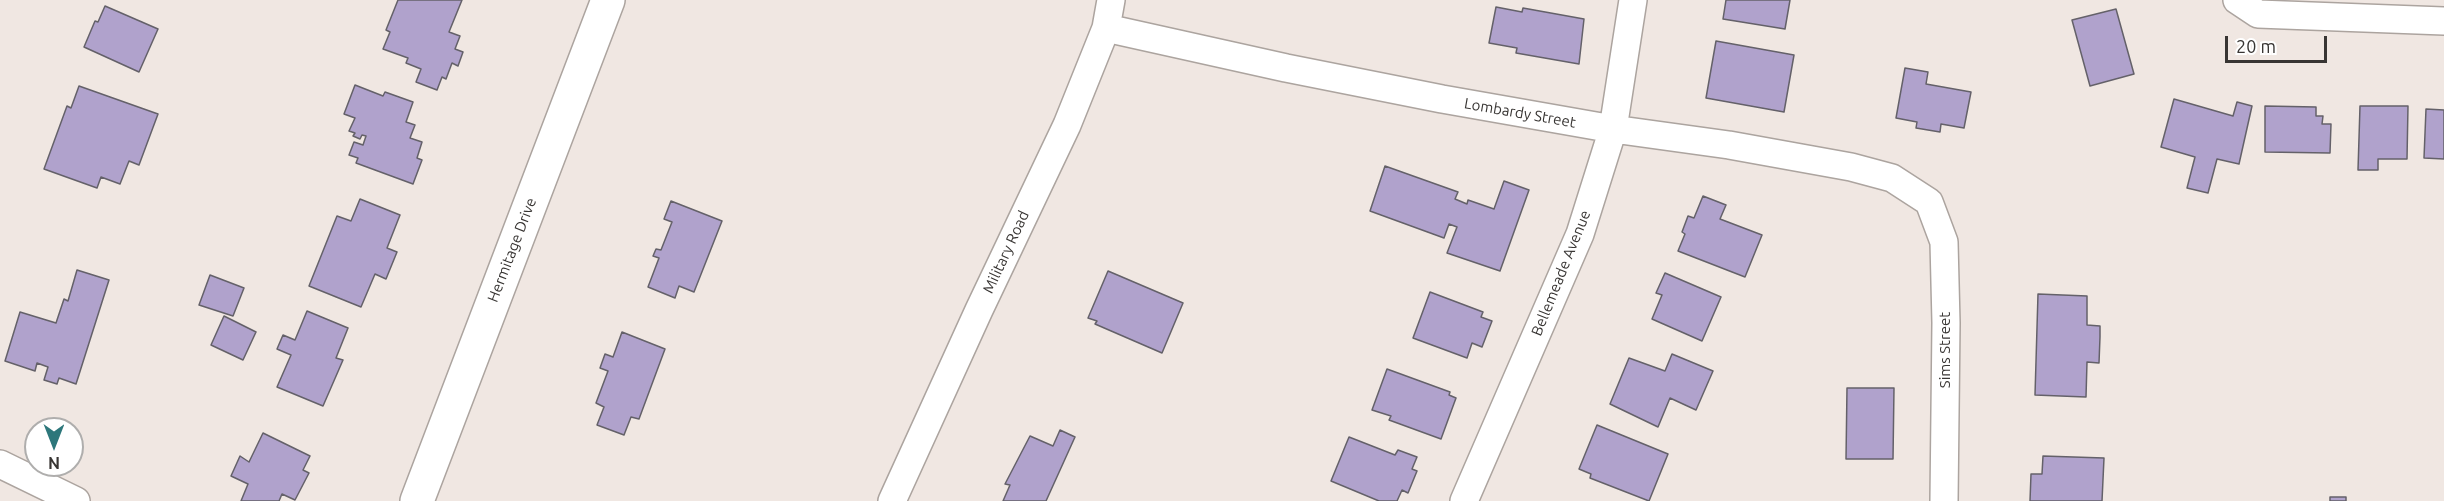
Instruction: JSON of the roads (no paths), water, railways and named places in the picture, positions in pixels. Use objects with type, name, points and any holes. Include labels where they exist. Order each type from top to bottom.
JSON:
[{"type":"street","name":"Hermitage Drive","points":[[417,501],[608,0]]},
{"type":"street","name":"Military Road","points":[[892,501],[1067,125],[1106,28],[1111,0]]},
{"type":"street","name":"Bellemeade Avenue","points":[[1464,501],[1580,234],[1613,129],[1633,0]]},
{"type":"street","points":[[2236,0],[2258,14],[2444,21]]},
{"type":"street","name":"Lombardy Street","points":[[1106,28],[1420,95],[1851,167],[1892,178],[1929,202]]},
{"type":"street","name":"Sims Street","points":[[1929,202],[1944,242],[1946,323],[1944,501]]},
{"type":"street","points":[[0,464],[76,501]]}]
